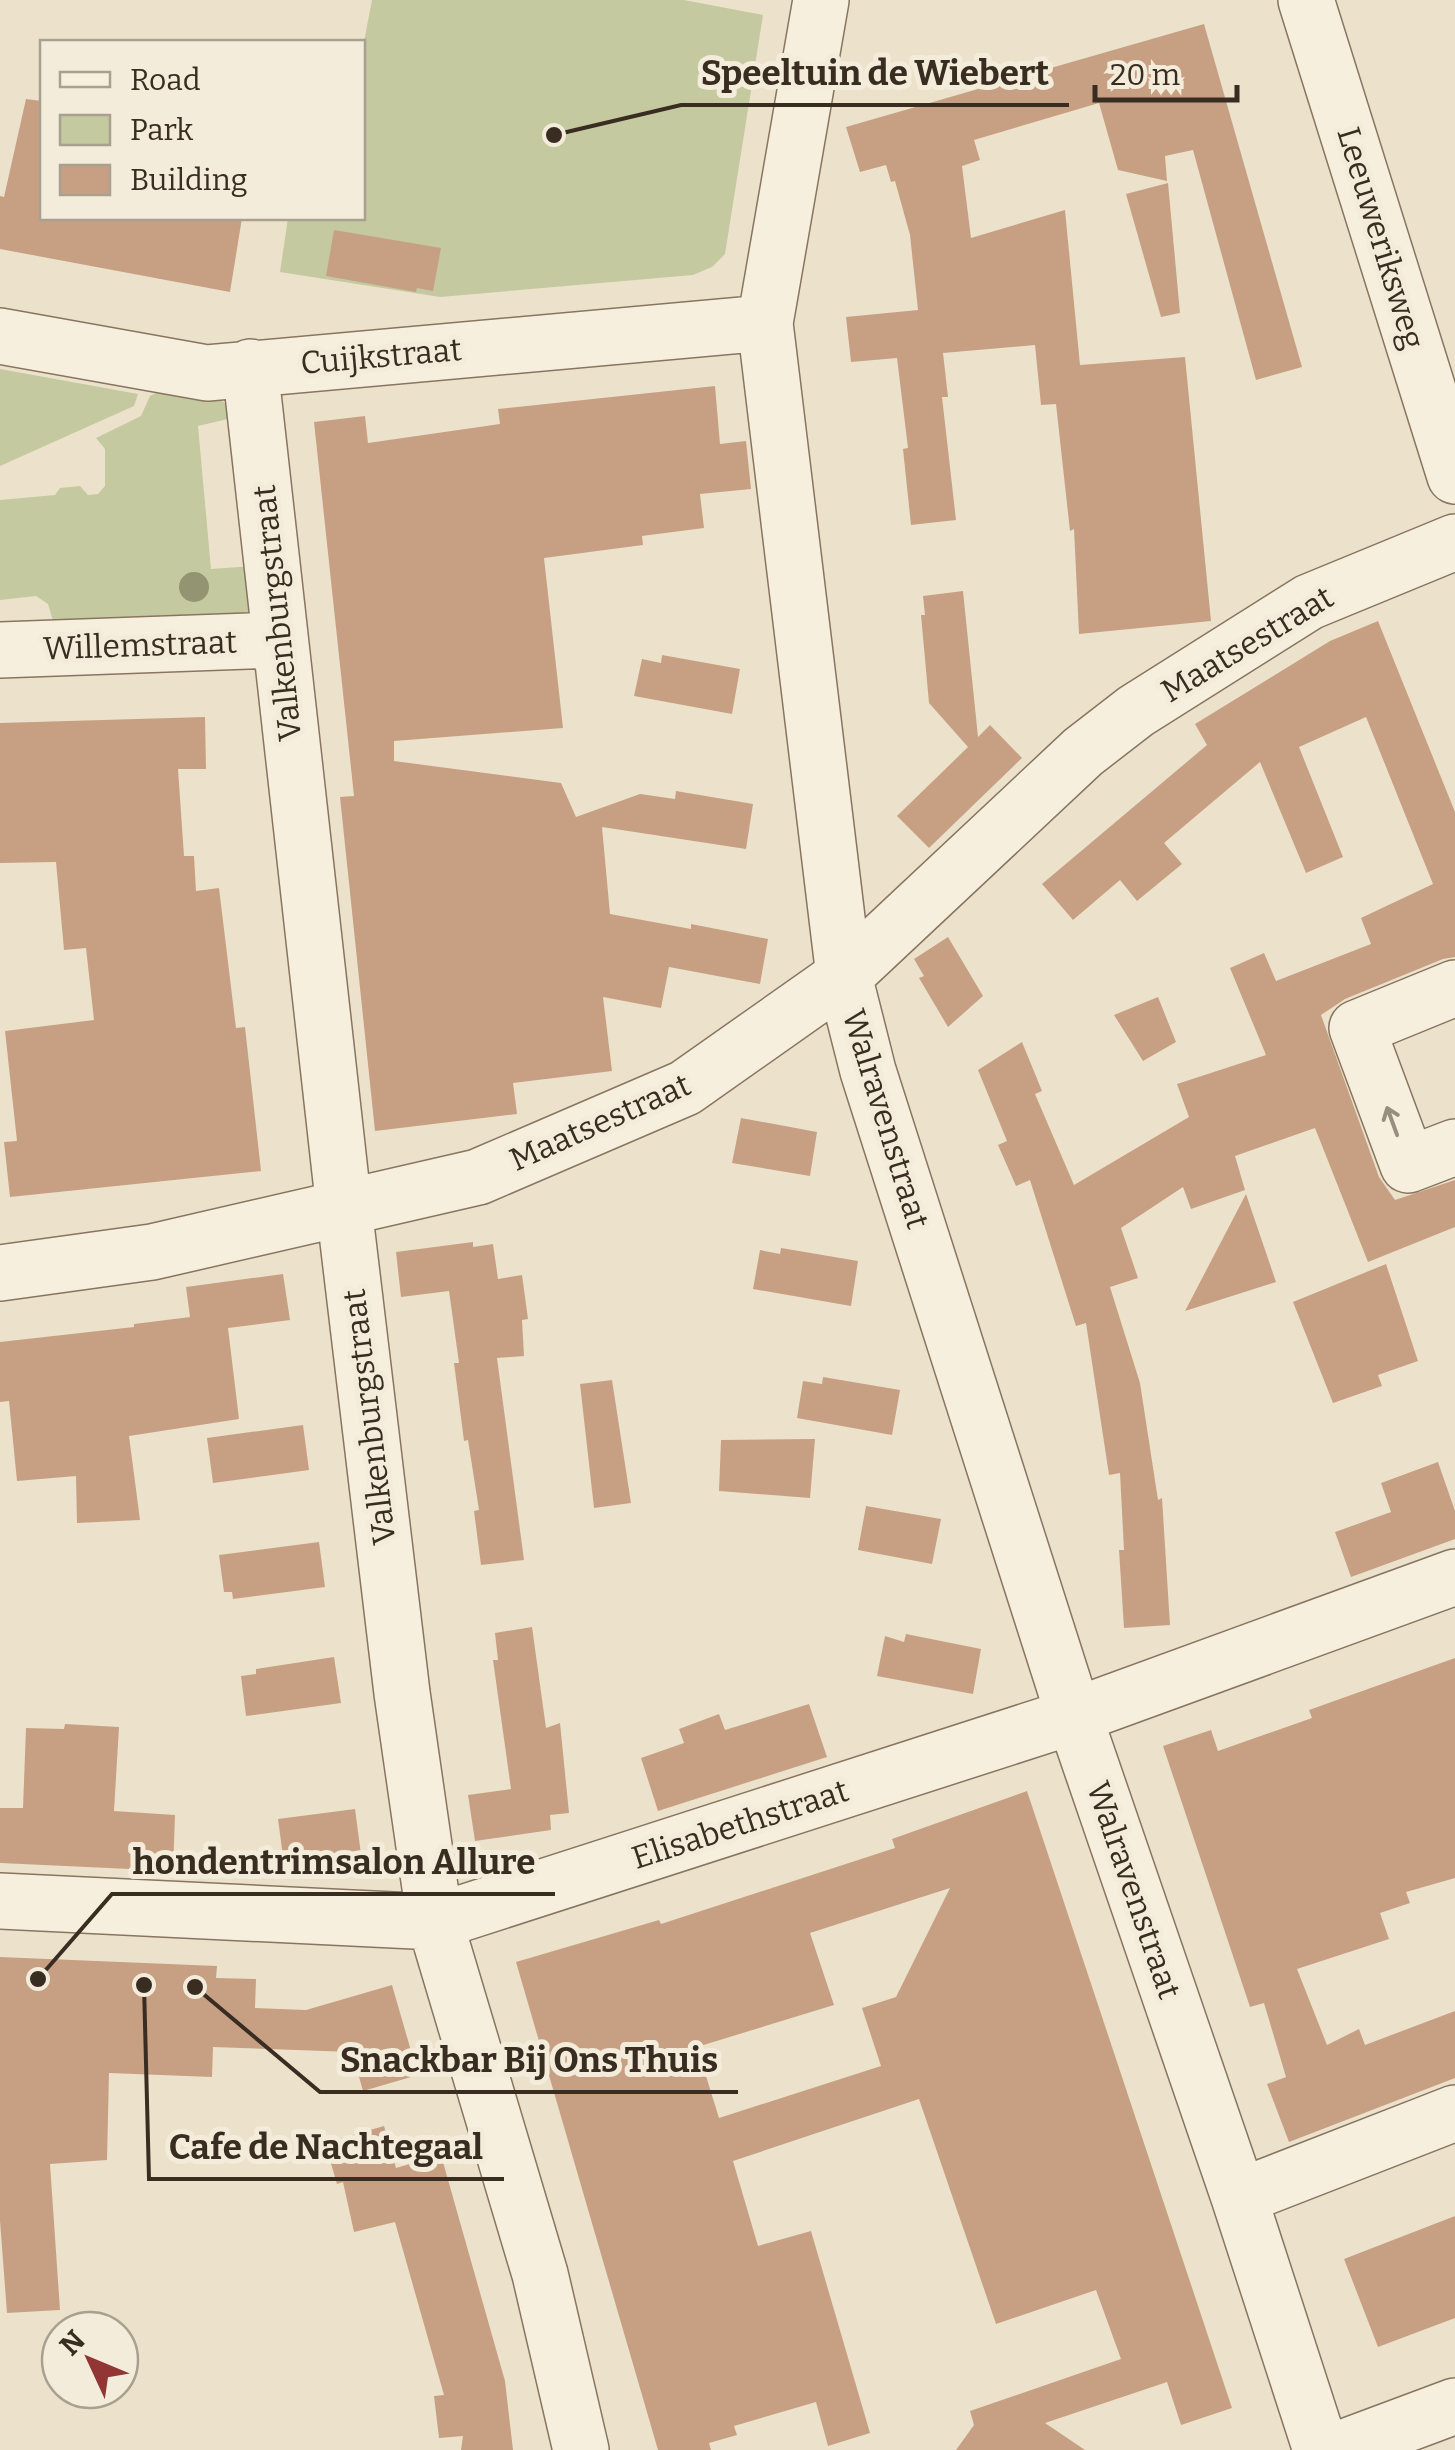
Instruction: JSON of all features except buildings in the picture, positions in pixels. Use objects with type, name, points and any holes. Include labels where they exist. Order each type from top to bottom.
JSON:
[{"type":"street","name":"Walravenstraat","points":[[821,0],[765,323],[844,976],[868,1071],[1074,1716],[1239,2196],[1321,2450]]},
{"type":"street","name":"Leeuweriksweg","points":[[1306,0],[1455,476]]},
{"type":"street","name":"Cuijkstraat","points":[[0,336],[207,373],[765,323]]},
{"type":"street","name":"Valkenburgstraat","points":[[250,367],[344,1208],[402,1693],[435,1922],[540,2274],[581,2450]]},
{"type":"street","name":"Maatsestraat","points":[[0,1274],[152,1252],[478,1176],[685,1088],[844,976],[1083,752],[1136,711],[1309,602],[1455,542]]},
{"type":"street","name":"Willemstraat","points":[[0,650],[279,640]]},
{"type":"street","points":[[1455,988],[1357,1028],[1408,1166],[1455,1147]]},
{"type":"street","name":"Elisabethstraat","points":[[0,1901],[435,1922],[1074,1716],[1455,1577]]},
{"type":"street","points":[[1239,2196],[1455,2113]]},
{"type":"street","points":[[1337,2450],[1455,2406]]},
{"type":"green space","points":[[372,0],[684,0],[763,15],[725,254],[712,267],[693,275],[440,297],[280,272],[288,220],[365,220],[364,40]]},
{"type":"green space","points":[[0,369],[138,394],[134,406],[0,466]]},
{"type":"green space","points":[[160,391],[212,395],[236,417],[198,426],[211,569],[253,566],[254,605],[248,615],[48,631],[53,621],[48,604],[36,596],[0,600],[0,500],[55,495],[60,488],[80,486],[88,495],[98,494],[105,486],[105,449],[96,438],[141,416],[150,396]]},
{"type":"place","name":"Speeltuin de Wiebert","points":[[554,135]]},
{"type":"place","name":"hondentrimsalon Allure","points":[[38,1979]]},
{"type":"place","name":"Cafe de Nachtegaal","points":[[144,1985]]},
{"type":"place","name":"Snackbar Bij Ons Thuis","points":[[195,1987]]}]
